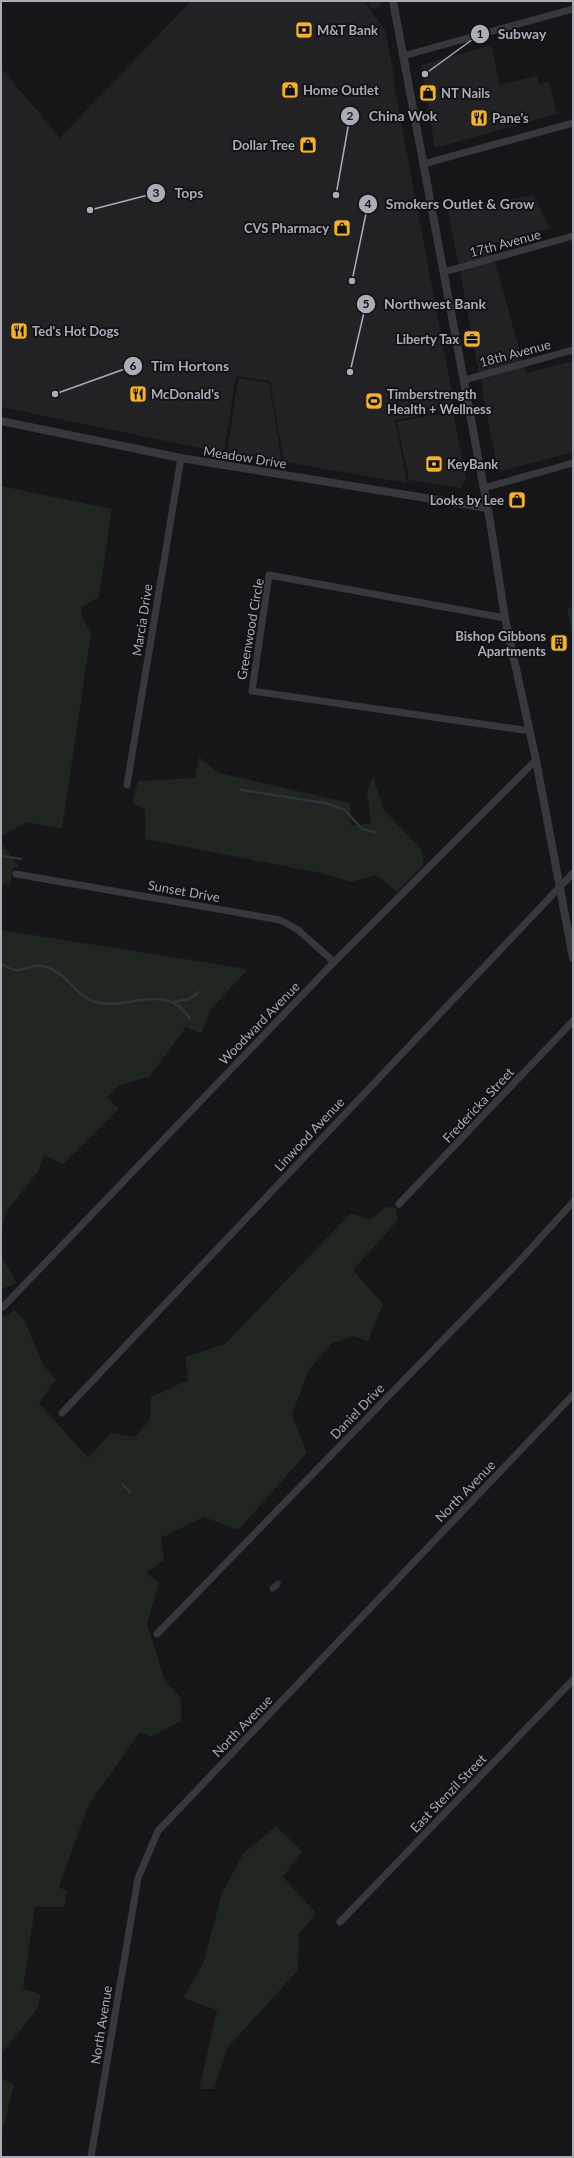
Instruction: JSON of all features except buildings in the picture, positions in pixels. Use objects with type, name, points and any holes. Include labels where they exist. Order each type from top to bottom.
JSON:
[{"type":"street","points":[[393,1],[484,488],[505,618],[536,760],[573,958]]},
{"type":"street","points":[[403,56],[573,9]]},
{"type":"street","points":[[423,164],[573,123]]},
{"type":"street","name":"17th Avenue","points":[[444,272],[573,236]]},
{"type":"street","name":"18th Avenue","points":[[464,380],[573,350]]},
{"type":"street","name":"Meadow Drive","points":[[1,420],[180,458],[487,508]]},
{"type":"street","name":"Marcia Drive","points":[[127,785],[180,458]]},
{"type":"street","points":[[484,488],[573,463]]},
{"type":"street","name":"Greenwood Circle","points":[[505,618],[269,575],[252,691],[530,731]]},
{"type":"street","name":"Woodward Avenue","points":[[3,1307],[334,962],[536,760]]},
{"type":"street","name":"Linwood Avenue","points":[[62,1413],[573,872]]},
{"type":"street","name":"Sunset Drive","points":[[16,874],[280,920],[298,929],[334,962]]},
{"type":"street","name":"Fredericka Street","points":[[400,1204],[573,1021]]},
{"type":"street","name":"Daniel Drive","points":[[157,1634],[514,1268],[573,1202]]},
{"type":"street","name":"North Avenue","points":[[91,2157],[138,1878],[158,1831],[573,1395]]},
{"type":"street","name":"East Stenzil Street","points":[[340,1922],[573,1680]]},
{"type":"shaded area","points":[[191,1],[363,1],[385,29],[395,81],[394,85],[455,409],[395,420],[407,483],[284,462],[270,381],[236,376],[224,453],[1,407],[1,68],[60,138]]},
{"type":"shaded area","points":[[366,1],[380,1],[381,7],[372,9]]},
{"type":"shaded area","points":[[491,45],[500,85],[537,76],[539,84],[549,82],[557,114],[435,148],[421,65]]},
{"type":"shaded area","points":[[533,195],[550,228],[490,245],[526,373],[573,361],[573,452],[498,472],[448,210]]},
{"type":"shaded area","points":[[238,378],[269,383],[282,463],[227,453]]},
{"type":"shaded area","points":[[453,411],[466,479],[461,488],[409,480],[397,422]]},
{"type":"shaded area","points":[[1,486],[112,509],[99,597],[81,607],[81,615],[91,634],[62,829],[27,822],[1,836]]},
{"type":"shaded area","points":[[573,607],[573,639],[567,608]]},
{"type":"shaded area","points":[[199,757],[219,773],[350,803],[351,826],[371,823],[367,792],[373,776],[383,809],[422,850],[424,864],[397,892],[375,875],[351,882],[320,873],[145,839],[145,810],[132,802],[138,781],[195,778]]},
{"type":"shaded area","points":[[1,843],[19,867],[13,868],[11,883],[3,885],[1,897]]},
{"type":"shaded area","points":[[1,930],[248,969],[211,1009],[201,1034],[186,1027],[149,1077],[120,1085],[107,1097],[119,1109],[63,1164],[44,1155],[39,1170],[6,1212],[1,1235]]},
{"type":"shaded area","points":[[386,1207],[396,1208],[398,1220],[353,1270],[383,1304],[368,1341],[353,1336],[331,1344],[308,1371],[292,1415],[307,1453],[238,1530],[204,1517],[161,1538],[164,1560],[146,1573],[159,1582],[147,1624],[165,1681],[181,1698],[181,1721],[151,1737],[140,1732],[88,1806],[59,1887],[67,1891],[64,1907],[35,1907],[23,1989],[41,1994],[37,2009],[1,2054],[1,1313],[5,1317],[14,1310],[25,1321],[43,1365],[56,1379],[39,1403],[88,1458],[111,1433],[134,1437],[150,1420],[151,1397],[188,1380],[185,1357],[225,1344],[351,1213],[370,1220]]},
{"type":"shaded area","points":[[1,1256],[17,1283],[1,1289]]},
{"type":"shaded area","points":[[278,1580],[281,1583],[280,1586],[271,1592],[269,1587]]},
{"type":"shaded area","points":[[276,1826],[302,1851],[283,1877],[316,1913],[299,1934],[298,1970],[228,2047],[214,2089],[199,2089],[217,2010],[183,1998],[203,1964],[222,1893],[243,1854]]},
{"type":"shaded area","points":[[1,2078],[14,2085],[1,2136]]},
{"type":"waterway","points":[[241,790],[325,803],[345,810],[362,829],[375,832]]},
{"type":"waterway","points":[[1,856],[21,859]]},
{"type":"waterway","points":[[1,964],[14,970],[32,966],[42,966],[51,969],[58,973],[86,998],[105,1004],[157,999],[169,1001],[180,1007],[190,1019]]},
{"type":"waterway","points":[[174,1002],[189,999],[199,992]]},
{"type":"waterway","points":[[122,1484],[130,1492]]},
{"type":"place","name":"M&T Bank","points":[[304,30]]},
{"type":"place","name":"Subway","points":[[425,74]]},
{"type":"place","name":"Home Outlet","points":[[290,90]]},
{"type":"place","name":"NT Nails","points":[[428,93]]},
{"type":"place","name":"Pane's","points":[[479,118]]},
{"type":"place","name":"Dollar Tree","points":[[308,145]]},
{"type":"place","name":"China Wok","points":[[336,195]]},
{"type":"place","name":"Tops","points":[[90,210]]},
{"type":"place","name":"CVS Pharmacy","points":[[342,228]]},
{"type":"place","name":"Smokers Outlet & Grow","points":[[352,281]]},
{"type":"place","name":"Ted's Hot Dogs","points":[[19,331]]},
{"type":"place","name":"Liberty Tax","points":[[472,339]]},
{"type":"place","name":"Northwest Bank","points":[[350,372]]},
{"type":"place","name":"Tim Hortons","points":[[55,394]]},
{"type":"place","name":"McDonald's","points":[[138,394]]},
{"type":"place","name":"Timberstrength Health + Wellness","points":[[374,401]]},
{"type":"place","name":"KeyBank","points":[[434,464]]},
{"type":"place","name":"Looks by Lee","points":[[517,500]]},
{"type":"place","name":"Bishop Gibbons Apartments","points":[[559,643]]}]
